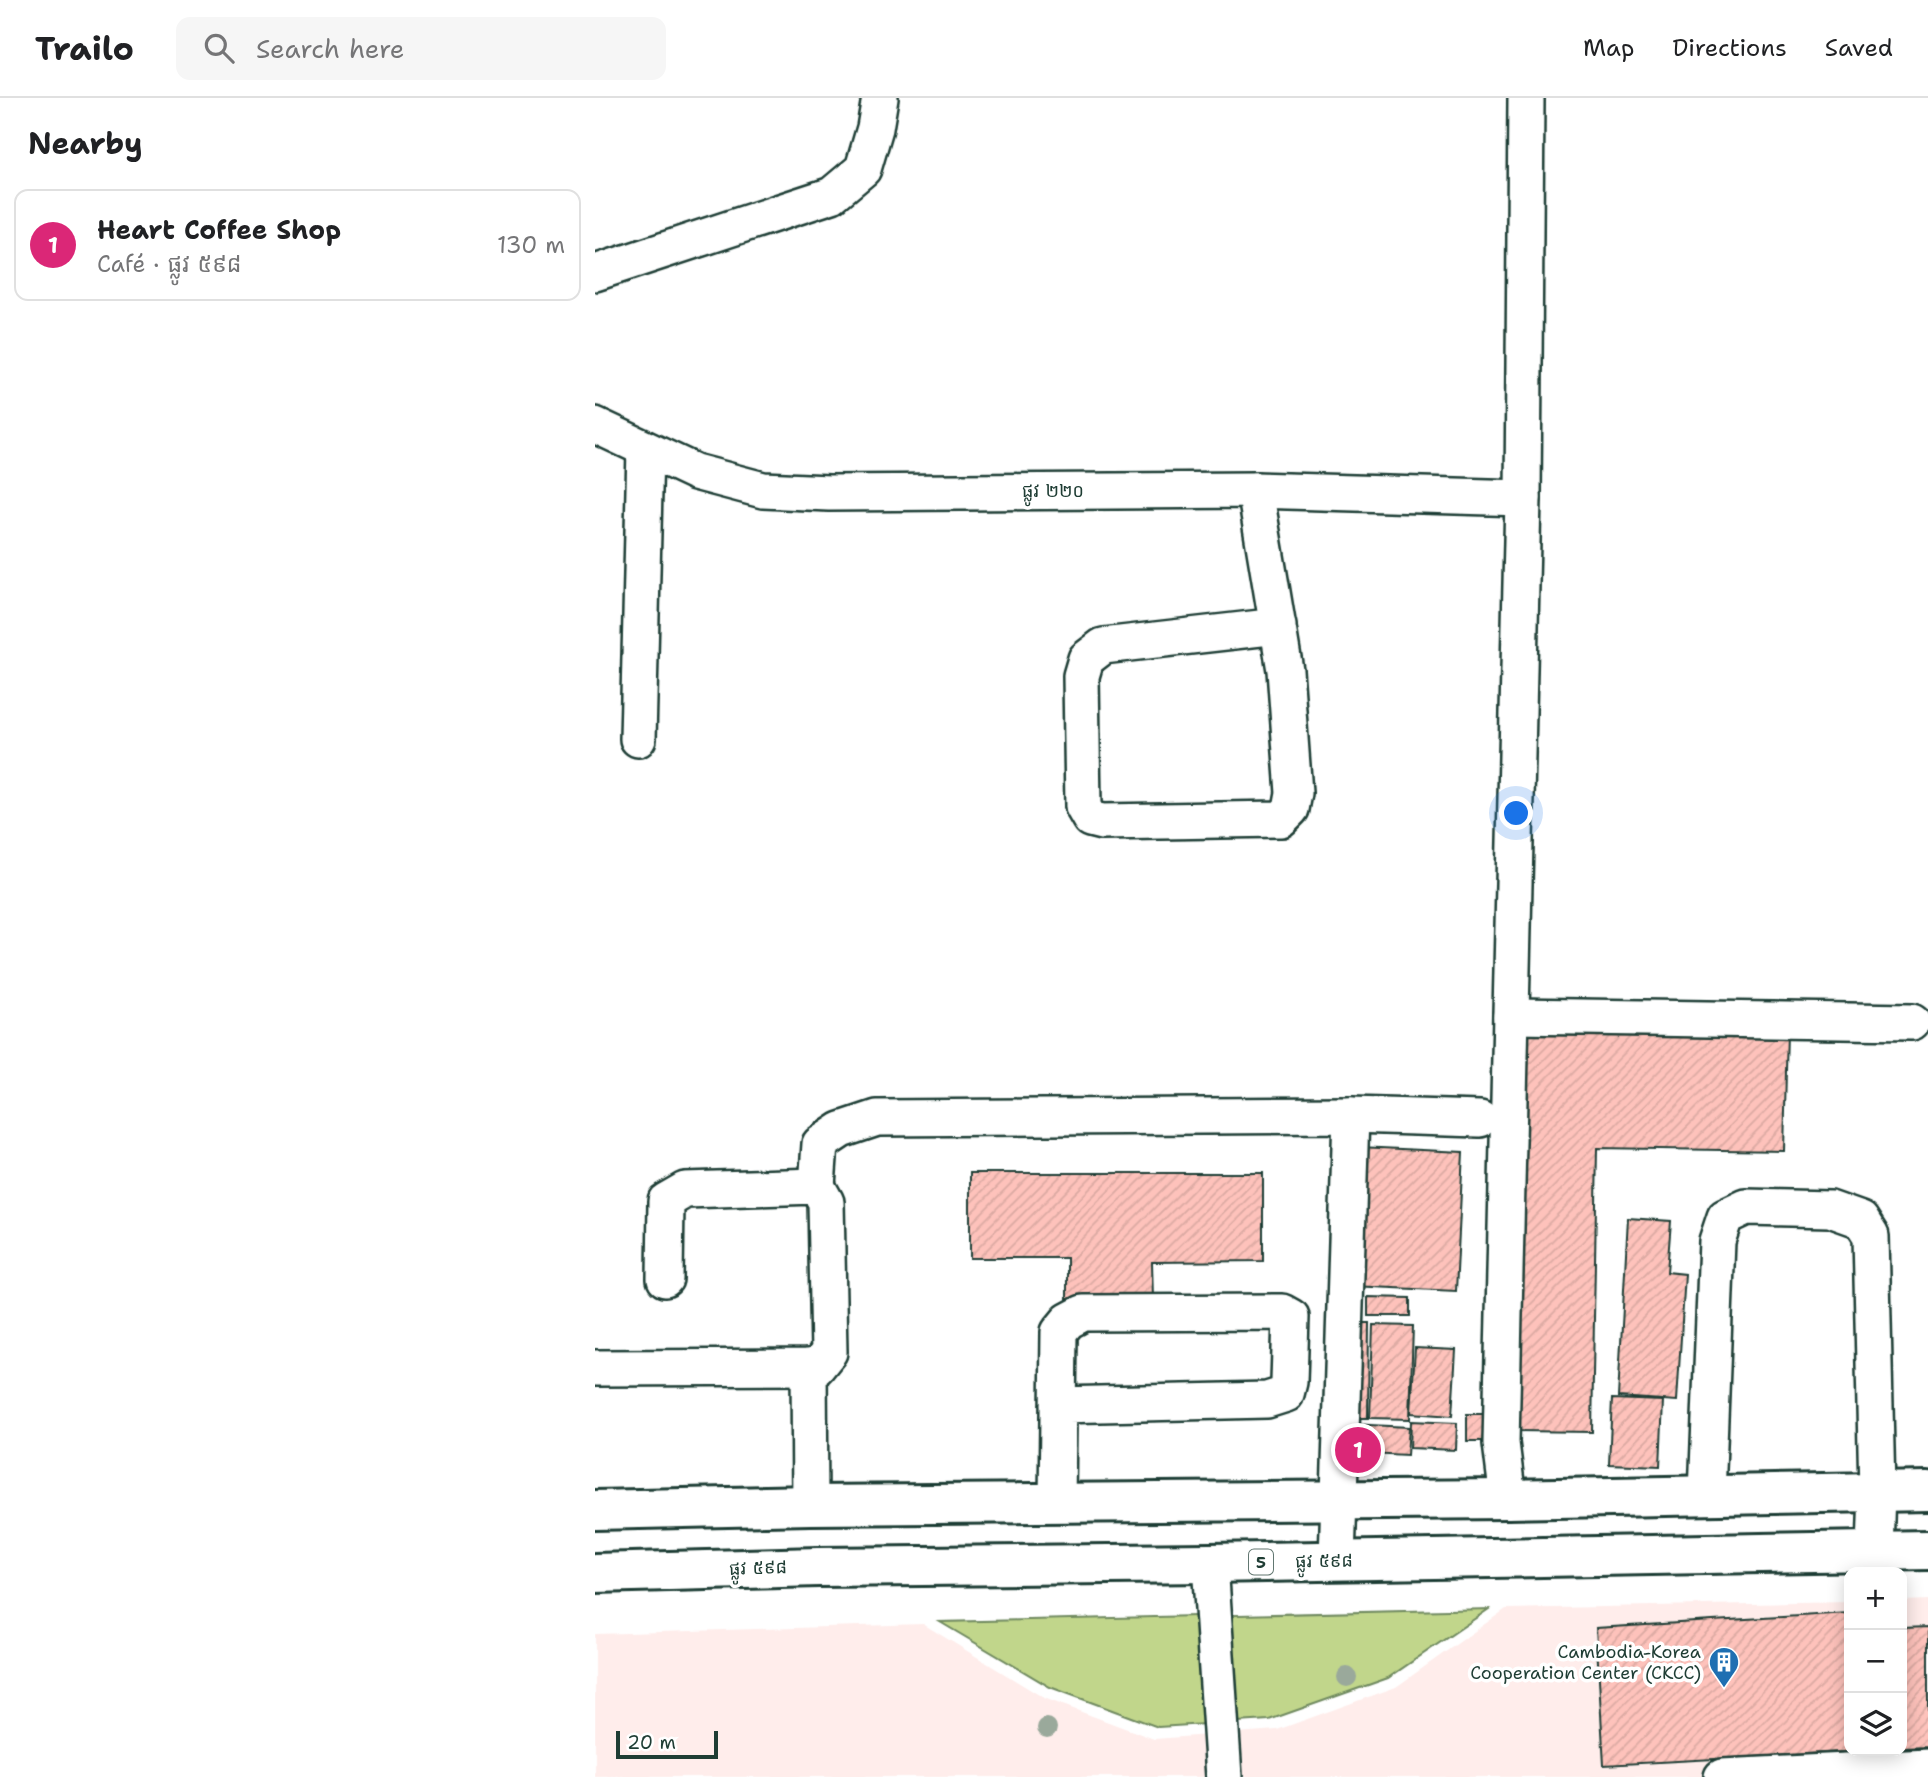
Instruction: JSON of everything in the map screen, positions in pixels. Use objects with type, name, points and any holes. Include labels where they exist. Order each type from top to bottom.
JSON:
[{"type":"main road","points":[[595,1510],[810,1505],[1508,1499],[1928,1490]]},
{"type":"main road","points":[[1210,1502],[1210,1563]]},
{"type":"main road","name":"ផ្លូវ ៥៩៨","points":[[595,1573],[1928,1549]]},
{"type":"lane","points":[[595,273],[832,195],[863,169],[875,128],[880,98]]},
{"type":"lane","points":[[1508,1499],[1501,1443],[1523,499],[1526,98]]},
{"type":"lane","name":"ផ្លូវ ២២០","points":[[595,425],[695,472],[763,489],[829,493],[1255,490],[1523,499]]},
{"type":"lane","points":[[639,739],[645,449]]},
{"type":"lane","points":[[1255,490],[1285,670],[1294,793],[1291,809],[1281,819],[1102,822],[1090,819],[1083,807],[1081,676],[1086,659],[1104,646],[1277,626]]},
{"type":"lane","points":[[1511,1016],[1912,1022]]},
{"type":"lane","points":[[1337,1560],[1351,1115]]},
{"type":"lane","points":[[595,1368],[817,1367],[829,1352],[826,1202],[817,1186],[820,1144],[841,1130],[877,1118],[1351,1115],[1480,1119]]},
{"type":"lane","points":[[665,1279],[666,1201],[685,1190],[817,1186]]},
{"type":"lane","points":[[1707,1494],[1717,1241],[1725,1217],[1746,1207],[1830,1209],[1861,1220],[1871,1236],[1877,1492],[1875,1550]]},
{"type":"lane","points":[[1057,1503],[1058,1405],[1059,1332],[1068,1321],[1083,1313],[1282,1312],[1291,1317],[1289,1382],[1286,1394],[1267,1400],[1058,1405]]},
{"type":"lane","points":[[809,1367],[810,1505]]},
{"type":"lane","points":[[1210,1563],[1224,1777]]},
{"type":"lane","points":[[1722,1777],[1911,1771]]},
{"type":"shaded area","points":[[1928,1600],[1928,1777],[595,1777],[595,1634],[923,1624],[1044,1698],[1154,1739],[1277,1730],[1396,1687],[1506,1609],[1844,1602],[1844,1756],[1907,1756],[1907,1601]]},
{"type":"green space","points":[[1489,1609],[1388,1678],[1269,1720],[1158,1727],[1050,1687],[940,1622]]},
{"type":"building","points":[[1520,1028],[1787,1031],[1784,1151],[1597,1148],[1592,1432],[1513,1431]]},
{"type":"building","points":[[1359,1147],[1463,1152],[1456,1291],[1352,1286]]},
{"type":"building","points":[[970,1173],[1263,1173],[1263,1261],[1152,1262],[1153,1299],[1067,1299],[1067,1258],[970,1258]]},
{"type":"building","points":[[1628,1218],[1671,1221],[1667,1272],[1685,1274],[1677,1401],[1618,1397]]},
{"type":"building","points":[[1368,1297],[1410,1298],[1410,1316],[1368,1316]]},
{"type":"building","points":[[1350,1323],[1369,1323],[1368,1418],[1349,1418]]},
{"type":"building","points":[[1373,1325],[1413,1326],[1410,1419],[1370,1418]]},
{"type":"building","points":[[1415,1348],[1456,1350],[1452,1416],[1411,1413]]},
{"type":"building","points":[[1612,1399],[1663,1401],[1660,1466],[1609,1464]]},
{"type":"building","points":[[1467,1414],[1494,1414],[1493,1441],[1467,1441]]},
{"type":"building","points":[[1411,1421],[1457,1423],[1456,1450],[1410,1448]]},
{"type":"building","points":[[1348,1424],[1409,1427],[1407,1455],[1368,1453],[1367,1471],[1346,1470]]},
{"type":"building","name":"Cambodia-Korea Cooperation Center (CKCC)","points":[[1844,1613],[1844,1752],[1604,1765],[1596,1628]]},
{"type":"building","points":[[1928,1627],[1928,1747],[1907,1748],[1907,1628]]},
{"type":"place","name":"Heart Coffee Shop","points":[[1358,1450]]},
{"type":"place","name":"Cambodia-Korea Cooperation Center (CKCC)","points":[[1724,1689]]}]
